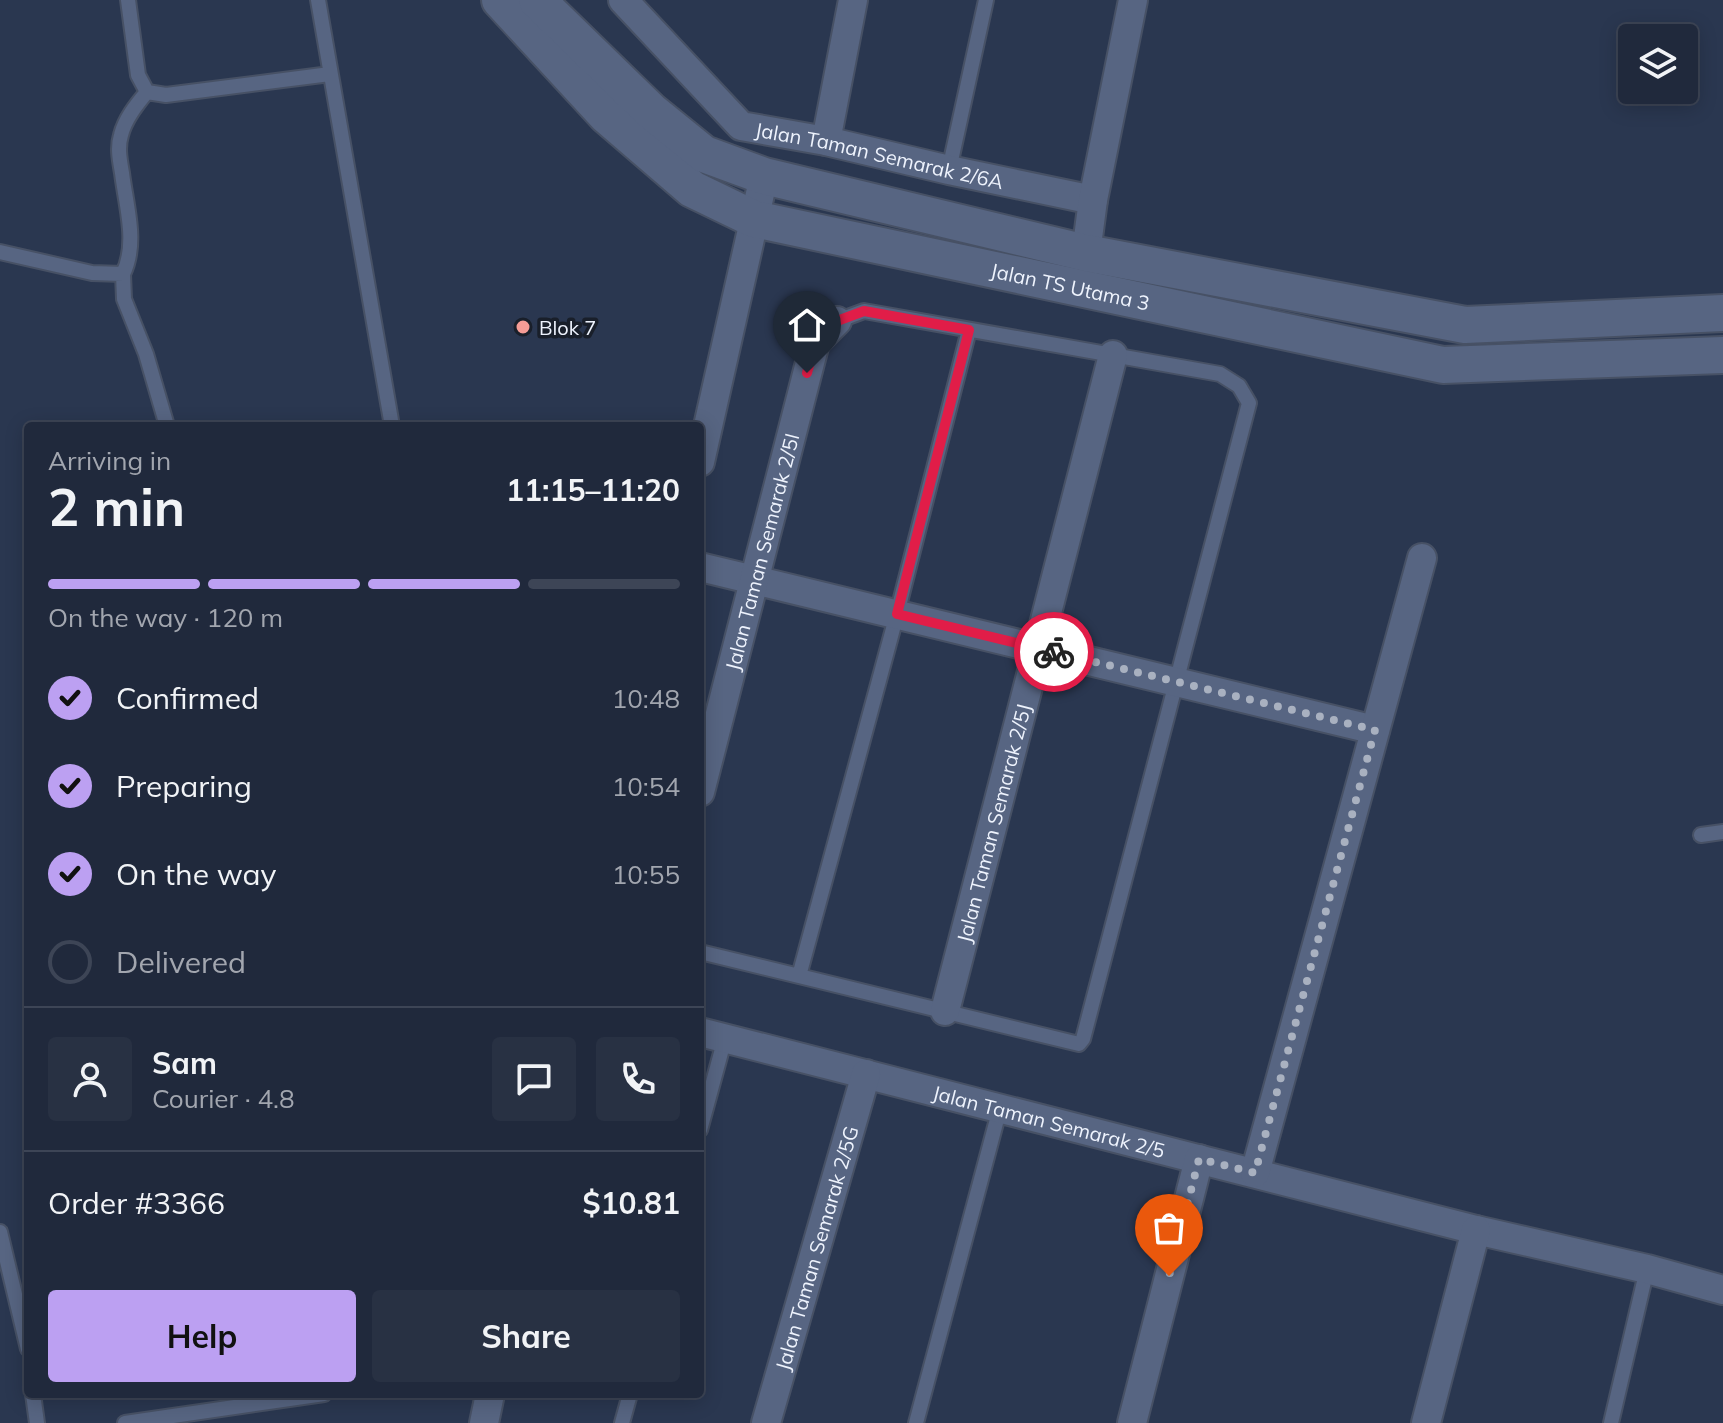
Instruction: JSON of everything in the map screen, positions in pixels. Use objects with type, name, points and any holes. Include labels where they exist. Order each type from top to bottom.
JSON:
[{"type":"street","name":"Jalan TS Utama 3","points":[[500,0],[606,115],[670,171],[692,189],[754,219],[1443,365],[1723,355]]},
{"type":"street","name":"Jalan TS Utama 3","points":[[537,0],[651,111],[704,154],[764,176],[1086,253],[1465,325],[1723,313]]},
{"type":"street","name":"Jalan Taman Semarak 2/6A","points":[[623,0],[741,126],[826,141],[1093,200]]},
{"type":"street","points":[[826,141],[853,0]]},
{"type":"street","points":[[1086,253],[1093,200],[1133,0]]},
{"type":"street","points":[[704,444],[764,176]]},
{"type":"street","name":"Jalan Taman Semarak 2/5I","points":[[704,776],[815,343],[837,321]]},
{"type":"street","name":"Jalan Taman Semarak 2/5J","points":[[945,1011],[1113,355]]},
{"type":"street","points":[[1255,1173],[1422,558]]},
{"type":"street","points":[[704,568],[1375,730]]},
{"type":"street","name":"Jalan Taman Semarak 2/5","points":[[712,1035],[1723,1290]]},
{"type":"street","name":"Jalan Taman Semarak 2/5G","points":[[766,1423],[866,1074]]},
{"type":"street","points":[[1132,1423],[1199,1159]]},
{"type":"street","points":[[1426,1423],[1476,1230]]},
{"type":"street","points":[[484,1423],[489,1398]]},
{"type":"lane","points":[[128,0],[138,75],[147,92]]},
{"type":"lane","points":[[318,0],[391,422]]},
{"type":"lane","points":[[949,170],[986,0]]},
{"type":"lane","points":[[147,92],[166,95],[330,74]]},
{"type":"lane","points":[[147,92],[134,108],[120,136],[119,155],[131,240],[123,274],[124,299],[146,354],[166,422]]},
{"type":"lane","points":[[0,252],[92,273],[123,274]]},
{"type":"lane","points":[[704,953],[1079,1044],[1083,1039],[1249,403],[1239,386],[1220,374],[864,311],[837,321]]},
{"type":"lane","points":[[799,976],[897,614],[969,330]]},
{"type":"lane","points":[[1701,835],[1723,832]]},
{"type":"lane","points":[[704,1098],[712,1035]]},
{"type":"lane","points":[[916,1423],[1000,1108]]},
{"type":"lane","points":[[0,1232],[24,1331]]},
{"type":"lane","points":[[1611,1423],[1647,1269]]},
{"type":"lane","points":[[34,1398],[37,1423]]},
{"type":"lane","points":[[125,1423],[297,1398]]},
{"type":"lane","points":[[622,1423],[629,1398]]},
{"type":"way so far","points":[[1054,652],[1375,730],[1255,1173],[1199,1159],[1169,1276]]},
{"type":"place","name":"Blok 7","points":[[523,327]]},
{"type":"route","points":[[807,373],[815,343],[837,321],[864,311],[969,330],[897,614],[1054,652]]}]
